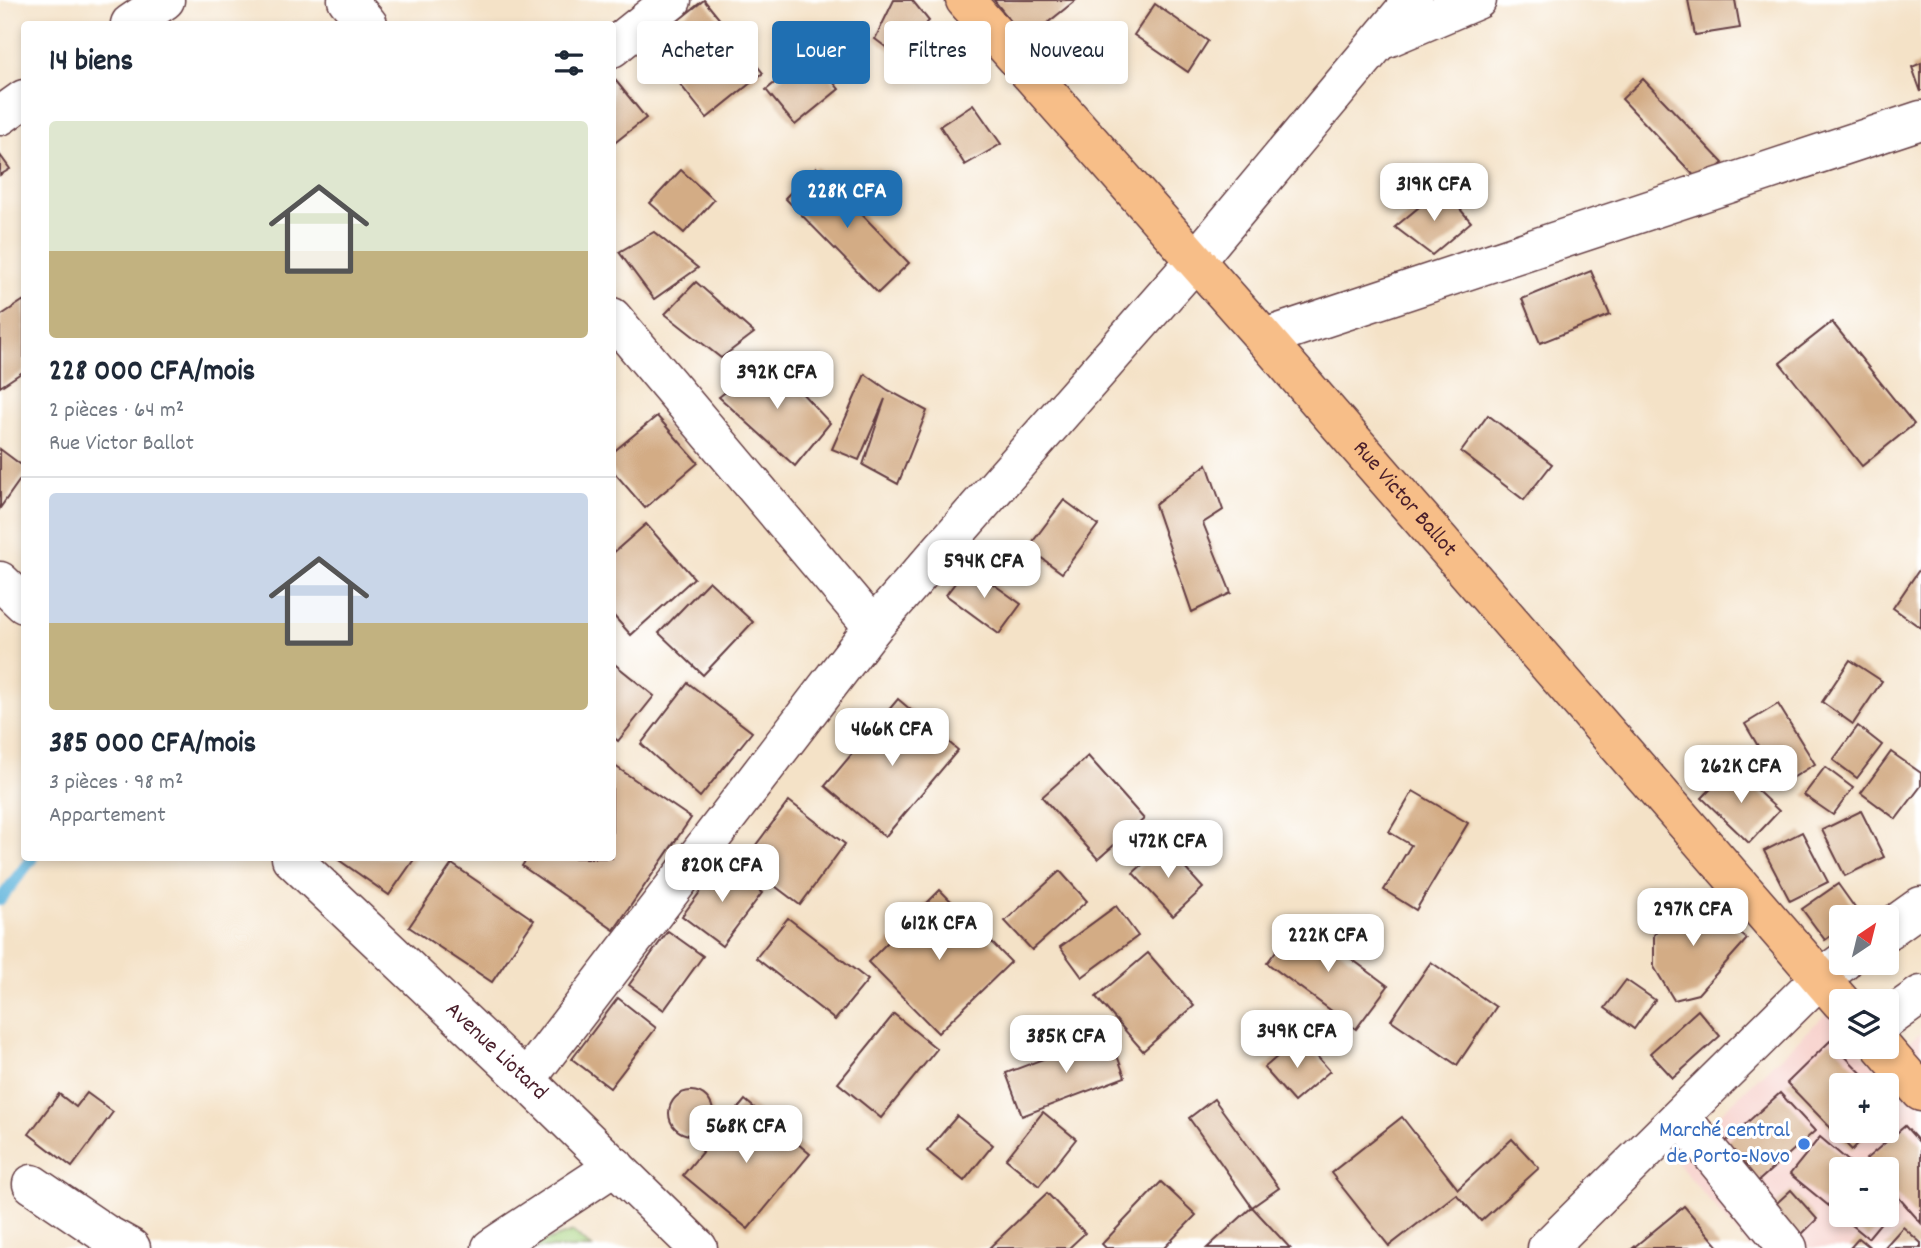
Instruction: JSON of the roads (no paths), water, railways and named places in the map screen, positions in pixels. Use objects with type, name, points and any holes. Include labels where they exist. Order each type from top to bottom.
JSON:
[{"type":"main road","name":"Rue Victor Ballot","points":[[965,0],[1834,981]]},
{"type":"main road","points":[[1892,1059],[1921,1092]]},
{"type":"street","points":[[135,21],[166,0]]},
{"type":"street","points":[[347,0],[365,21]]},
{"type":"street","points":[[616,45],[672,0]]},
{"type":"street","points":[[526,1080],[873,628],[1195,261],[1413,0]]},
{"type":"street","points":[[1378,41],[1477,0]]},
{"type":"street","points":[[0,116],[21,101]]},
{"type":"street","points":[[1264,338],[1921,120]]},
{"type":"street","points":[[616,322],[873,628]]},
{"type":"street","points":[[0,581],[21,601]]},
{"type":"street","name":"Avenue Liotard","points":[[293,861],[526,1080],[698,1248]]},
{"type":"street","points":[[1899,922],[1921,906]]},
{"type":"street","points":[[1547,1248],[1681,1117],[1834,981]]},
{"type":"street","points":[[1899,1011],[1921,995]]},
{"type":"street","points":[[1681,1117],[1788,1248]]},
{"type":"street","points":[[491,1248],[615,1166]]},
{"type":"street","points":[[32,1184],[131,1248]]},
{"type":"waterway","points":[[0,900],[30,861]]},
{"type":"place","name":"Marché central de Porto-Novo","points":[[1804,1144]]}]
